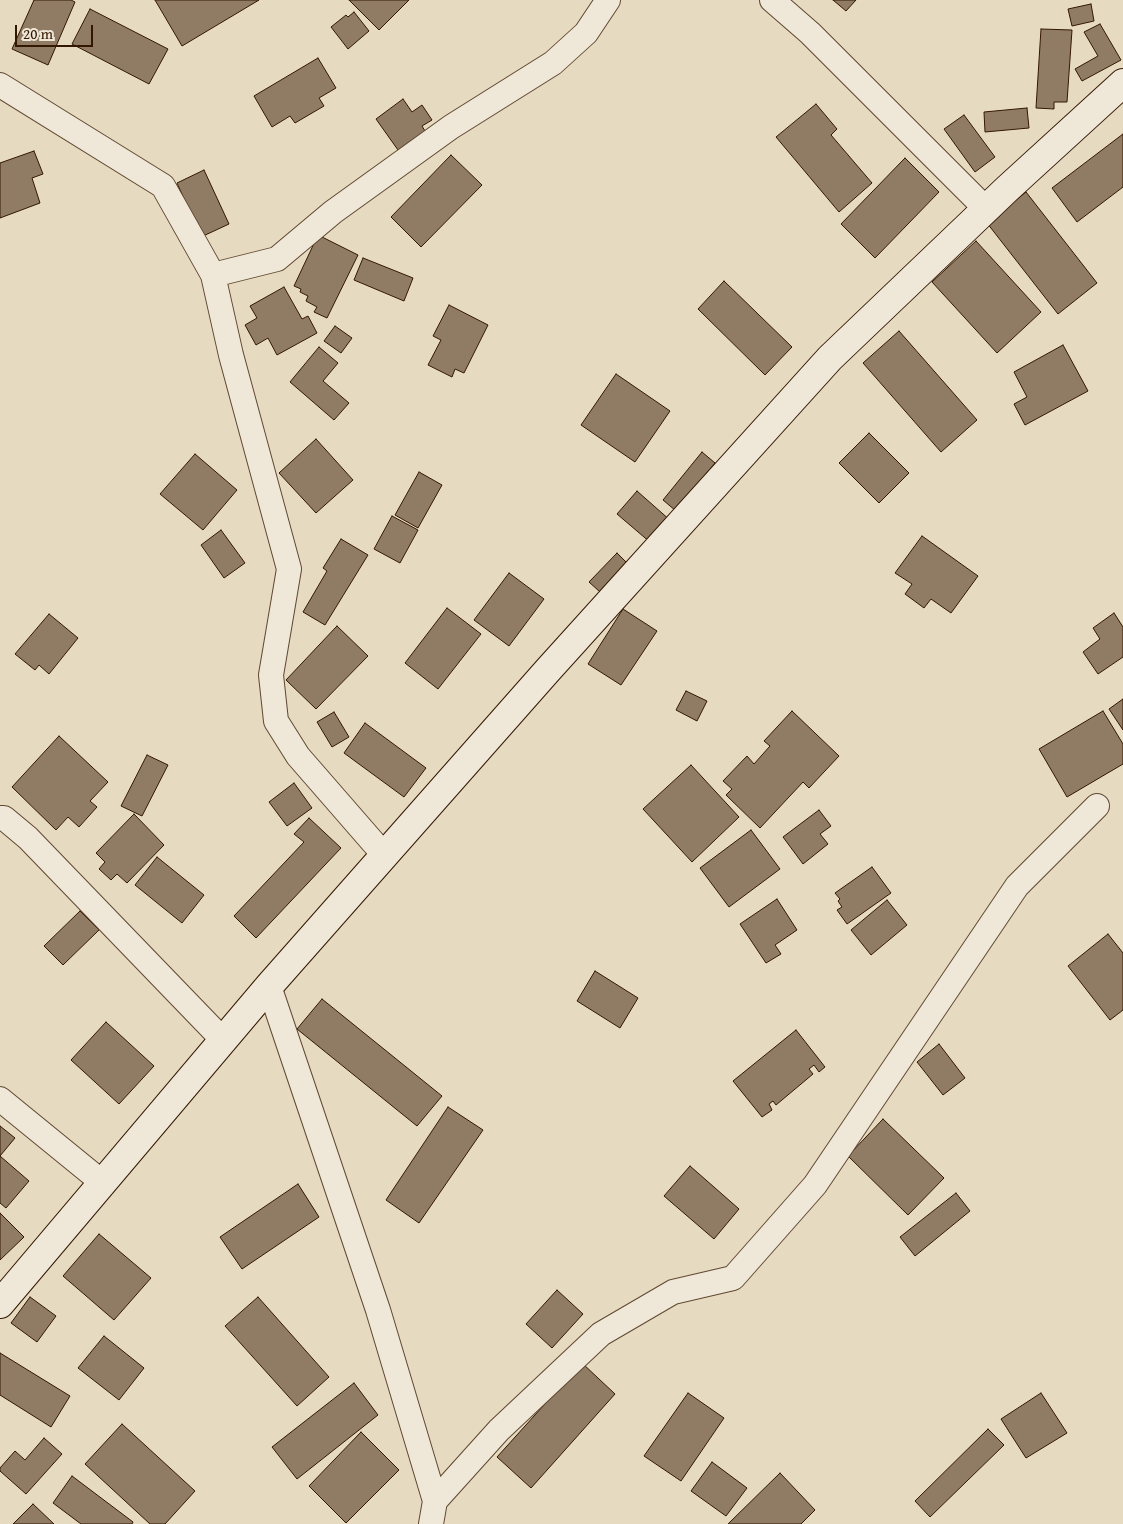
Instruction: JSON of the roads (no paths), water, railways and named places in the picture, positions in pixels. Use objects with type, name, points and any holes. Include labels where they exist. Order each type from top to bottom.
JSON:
[{"type":"street","points":[[213,275],[278,259],[333,212],[451,127],[553,63],[586,33],[608,0]]},
{"type":"street","points":[[772,0],[810,33],[986,209]]},
{"type":"street","points":[[0,85],[163,186],[213,275],[231,355],[289,569],[271,675],[276,721],[298,756],[385,856]]},
{"type":"street","points":[[0,1304],[269,986],[561,656],[830,358],[986,209],[1119,92]]},
{"type":"street","points":[[435,1501],[499,1430],[601,1334],[673,1292],[733,1278],[815,1185],[1016,886],[1098,806]]},
{"type":"street","points":[[0,818],[4,818],[28,838],[223,1040]]},
{"type":"street","points":[[269,986],[378,1310],[435,1501],[431,1524]]},
{"type":"street","points":[[0,1099],[103,1183]]}]
